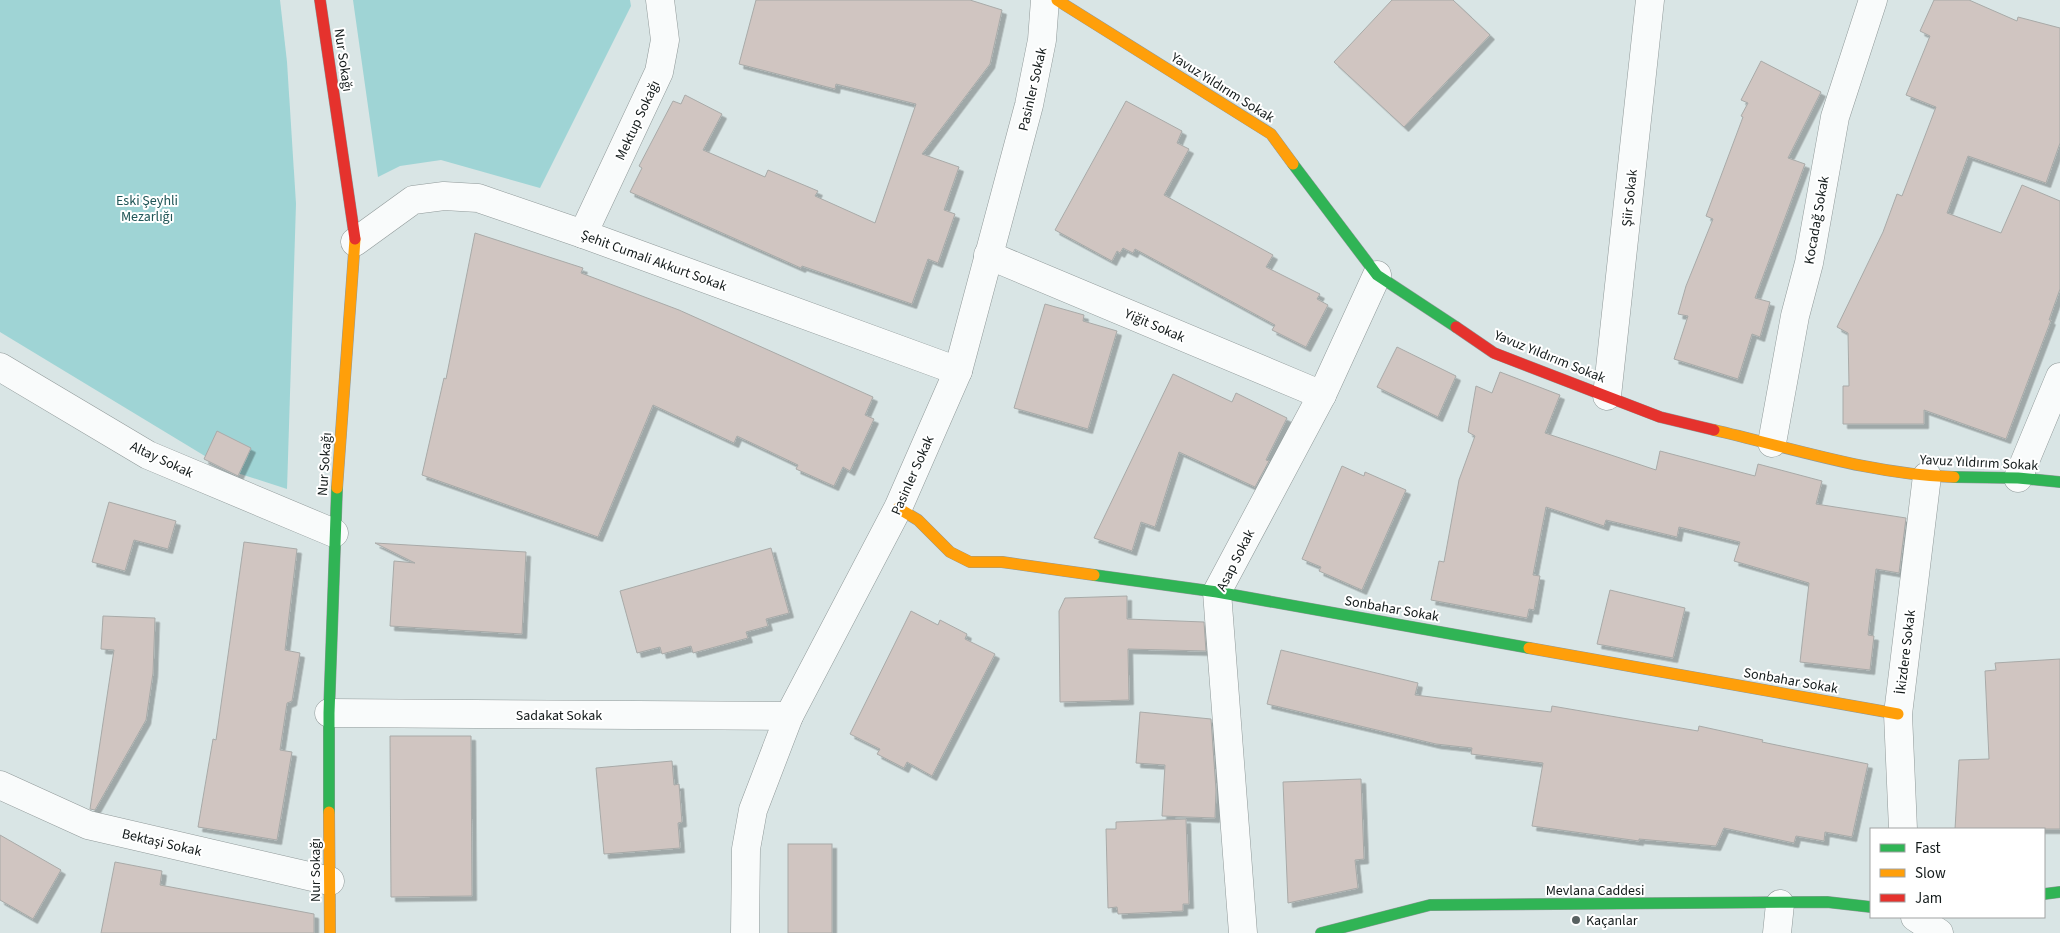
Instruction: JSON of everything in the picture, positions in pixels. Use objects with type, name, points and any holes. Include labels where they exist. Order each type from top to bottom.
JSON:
[{"type":"street","name":"Nur Sokağı","points":[[320,0],[356,242],[334,533],[329,713],[330,933]]},
{"type":"street","name":"Mektup Sokağı","points":[[583,234],[659,72],[665,40],[660,0]]},
{"type":"street","name":"Pasinler Sokak","points":[[746,933],[746,849],[753,810],[789,716],[898,508],[958,371],[1029,105],[1042,40],[1044,0]]},
{"type":"street","name":"Yavuz Yıldırım Sokak","points":[[1057,0],[1271,134],[1377,275],[1494,352],[1660,416],[1862,465],[1927,476],[2018,478],[2060,482]]},
{"type":"street","name":"Şiir Sokak","points":[[1607,396],[1650,0]]},
{"type":"street","name":"Kocadağ Sokak","points":[[1772,443],[1795,316],[1809,263],[1835,116],[1873,0]]},
{"type":"street","name":"Şehit Cumali Akkurt Sokak","points":[[356,242],[413,200],[444,196],[478,198],[583,234],[958,371]]},
{"type":"street","name":"Yiğit Sokak","points":[[988,255],[1322,395]]},
{"type":"street","name":"Asap Sokak","points":[[1243,933],[1217,592],[1322,395],[1377,275]]},
{"type":"street","name":"Altay Sokak","points":[[0,367],[148,455],[334,533]]},
{"type":"street","points":[[2018,478],[2060,377]]},
{"type":"street","name":"İkizdere Sokak","points":[[1903,828],[1898,714],[1927,476]]},
{"type":"street","name":"Sonbahar Sokak","points":[[898,508],[910,512],[948,552],[971,562],[1002,562],[1217,592],[1898,714]]},
{"type":"street","name":"Sadakat Sokak","points":[[329,713],[789,716]]},
{"type":"street","name":"Bektaşi Sokak","points":[[0,785],[88,825],[330,881]]},
{"type":"street","points":[[2045,894],[2060,892]]},
{"type":"street","name":"Mevlana Caddesi","points":[[1321,933],[1430,905],[1780,904],[1827,902],[1870,907]]},
{"type":"street","points":[[1777,933],[1780,904]]},
{"type":"street","points":[[1916,918],[1939,933]]},
{"type":"green space","name":"Eski Şeyhli Mezarlığı","points":[[0,0],[280,0],[287,62],[296,204],[287,489],[228,470],[0,332]]},
{"type":"green space","points":[[353,0],[630,0],[631,6],[540,188],[441,160],[400,166],[378,177]]},
{"type":"building","points":[[756,0],[970,0],[1002,10],[990,64],[922,154],[959,167],[944,210],[955,214],[938,263],[928,259],[912,304],[802,266],[801,268],[630,192],[642,168],[639,166],[673,101],[681,104],[685,95],[722,114],[703,150],[765,177],[768,170],[818,191],[815,196],[875,223],[916,104],[836,84],[835,89],[739,64]]},
{"type":"building","points":[[1392,0],[1453,0],[1490,35],[1404,127],[1334,62]]},
{"type":"building","points":[[1934,0],[1969,0],[2017,21],[2018,17],[2060,28],[2060,143],[2046,183],[1968,156],[1947,213],[2001,233],[2022,185],[2060,201],[2060,289],[2049,320],[2051,320],[2006,439],[1924,410],[1924,424],[1843,424],[1843,386],[1849,386],[1848,333],[1837,327],[1883,232],[1897,194],[1902,196],[1936,107],[1906,95],[1930,36],[1920,31]]},
{"type":"building","points":[[1761,61],[1821,92],[1788,158],[1805,164],[1755,298],[1770,302],[1760,337],[1752,334],[1738,379],[1674,359],[1688,316],[1678,314],[1686,286],[1713,219],[1706,216],[1743,117],[1741,116],[1748,103],[1741,100]]},
{"type":"building","points":[[1126,101],[1182,131],[1177,143],[1189,149],[1164,195],[1273,255],[1266,267],[1320,294],[1317,299],[1328,305],[1306,347],[1272,330],[1275,325],[1135,249],[1133,253],[1123,248],[1120,253],[1117,251],[1112,261],[1055,230]]},
{"type":"building","points":[[475,233],[583,268],[581,273],[679,310],[873,397],[865,415],[874,419],[850,471],[843,467],[834,486],[796,469],[798,465],[737,436],[734,443],[653,405],[598,537],[422,475],[444,378],[446,379]]},
{"type":"building","points":[[1045,304],[1084,315],[1083,321],[1117,331],[1088,429],[1014,408]]},
{"type":"building","points":[[1397,347],[1456,376],[1438,417],[1377,387]]},
{"type":"building","points":[[1500,372],[1560,395],[1545,433],[1656,470],[1660,451],[1755,476],[1758,464],[1822,481],[1816,504],[1906,518],[1899,573],[1876,569],[1868,635],[1874,636],[1870,670],[1800,662],[1809,583],[1734,561],[1740,542],[1679,527],[1677,537],[1606,520],[1604,526],[1546,507],[1533,575],[1540,576],[1534,610],[1529,609],[1527,618],[1431,600],[1439,561],[1444,562],[1459,480],[1475,436],[1468,432],[1476,386],[1492,393]]},
{"type":"building","points":[[1173,374],[1232,402],[1236,393],[1287,418],[1266,460],[1269,461],[1255,487],[1179,452],[1155,527],[1141,522],[1132,551],[1094,538]]},
{"type":"building","points":[[217,431],[251,448],[238,476],[204,459]]},
{"type":"building","points":[[1342,466],[1364,476],[1365,472],[1406,490],[1362,590],[1319,571],[1321,567],[1302,559]]},
{"type":"building","points":[[109,502],[176,521],[168,549],[134,540],[125,571],[92,562]]},
{"type":"building","points":[[244,542],[297,549],[285,650],[300,653],[292,701],[287,703],[280,750],[292,752],[277,840],[198,827],[213,739],[216,740]]},
{"type":"building","points":[[375,543],[526,552],[522,634],[390,626],[394,561],[415,563]]},
{"type":"building","points":[[771,548],[789,613],[766,619],[768,626],[746,632],[748,638],[693,653],[691,646],[662,654],[660,647],[637,653],[620,591]]},
{"type":"building","points":[[1610,590],[1685,608],[1673,658],[1597,644]]},
{"type":"building","points":[[1127,596],[1127,619],[1204,622],[1206,651],[1128,649],[1129,700],[1060,702],[1059,611],[1065,598]]},
{"type":"building","points":[[911,611],[938,625],[940,620],[967,634],[965,639],[995,654],[932,776],[907,762],[904,768],[877,754],[880,749],[850,734]]},
{"type":"building","points":[[103,616],[155,618],[153,673],[146,720],[95,810],[90,809],[114,650],[101,649]]},
{"type":"building","points":[[1281,650],[1418,683],[1415,695],[1551,712],[1552,706],[1698,731],[1699,726],[1763,740],[1762,742],[1868,764],[1852,837],[1825,832],[1824,841],[1796,836],[1794,843],[1724,828],[1716,846],[1639,839],[1639,841],[1532,826],[1543,763],[1471,754],[1472,748],[1436,744],[1267,704]]},
{"type":"building","points":[[2060,659],[2060,829],[1955,828],[1959,760],[1989,759],[1985,671],[1996,670],[1995,663]]},
{"type":"building","points":[[1140,712],[1211,719],[1216,790],[1215,818],[1162,816],[1165,765],[1136,763]]},
{"type":"building","points":[[390,736],[471,736],[472,896],[391,897]]},
{"type":"building","points":[[672,761],[674,785],[679,784],[682,822],[678,823],[680,848],[604,854],[596,768]]},
{"type":"building","points":[[1361,779],[1364,859],[1355,860],[1358,888],[1288,903],[1283,782]]},
{"type":"building","points":[[1186,819],[1189,904],[1183,904],[1183,911],[1118,914],[1117,907],[1108,908],[1106,829],[1116,829],[1116,822]]},
{"type":"building","points":[[0,835],[61,870],[33,919],[0,900]]},
{"type":"building","points":[[788,844],[832,844],[832,933],[788,933]]},
{"type":"building","points":[[115,862],[162,871],[160,885],[314,914],[314,933],[101,933]]},
{"type":"traffic: fast","points":[[1293,164],[1377,275],[1456,327]]},
{"type":"traffic: fast","points":[[1954,477],[2018,478],[2060,482]]},
{"type":"traffic: fast","points":[[329,812],[329,713],[337,488]]},
{"type":"traffic: fast","points":[[1094,575],[1217,592],[1529,648]]},
{"type":"traffic: fast","points":[[2045,894],[2060,892]]},
{"type":"traffic: fast","points":[[1321,933],[1430,905],[1827,902],[1870,907]]},
{"type":"traffic: slow","points":[[1057,0],[1271,134],[1293,164]]},
{"type":"traffic: slow","points":[[337,488],[355,239]]},
{"type":"traffic: slow","points":[[1714,430],[1863,466],[1924,475],[1954,477]]},
{"type":"traffic: slow","points":[[898,508],[918,520],[950,552],[970,562],[1002,562],[1094,575]]},
{"type":"traffic: slow","points":[[1529,648],[1898,714]]},
{"type":"traffic: slow","points":[[329,812],[330,933]]},
{"type":"traffic: jam","points":[[320,0],[355,239]]},
{"type":"traffic: jam","points":[[1456,327],[1494,353],[1660,417],[1714,430]]},
{"type":"place","name":"Kaçanlar","points":[[1576,920]]}]
